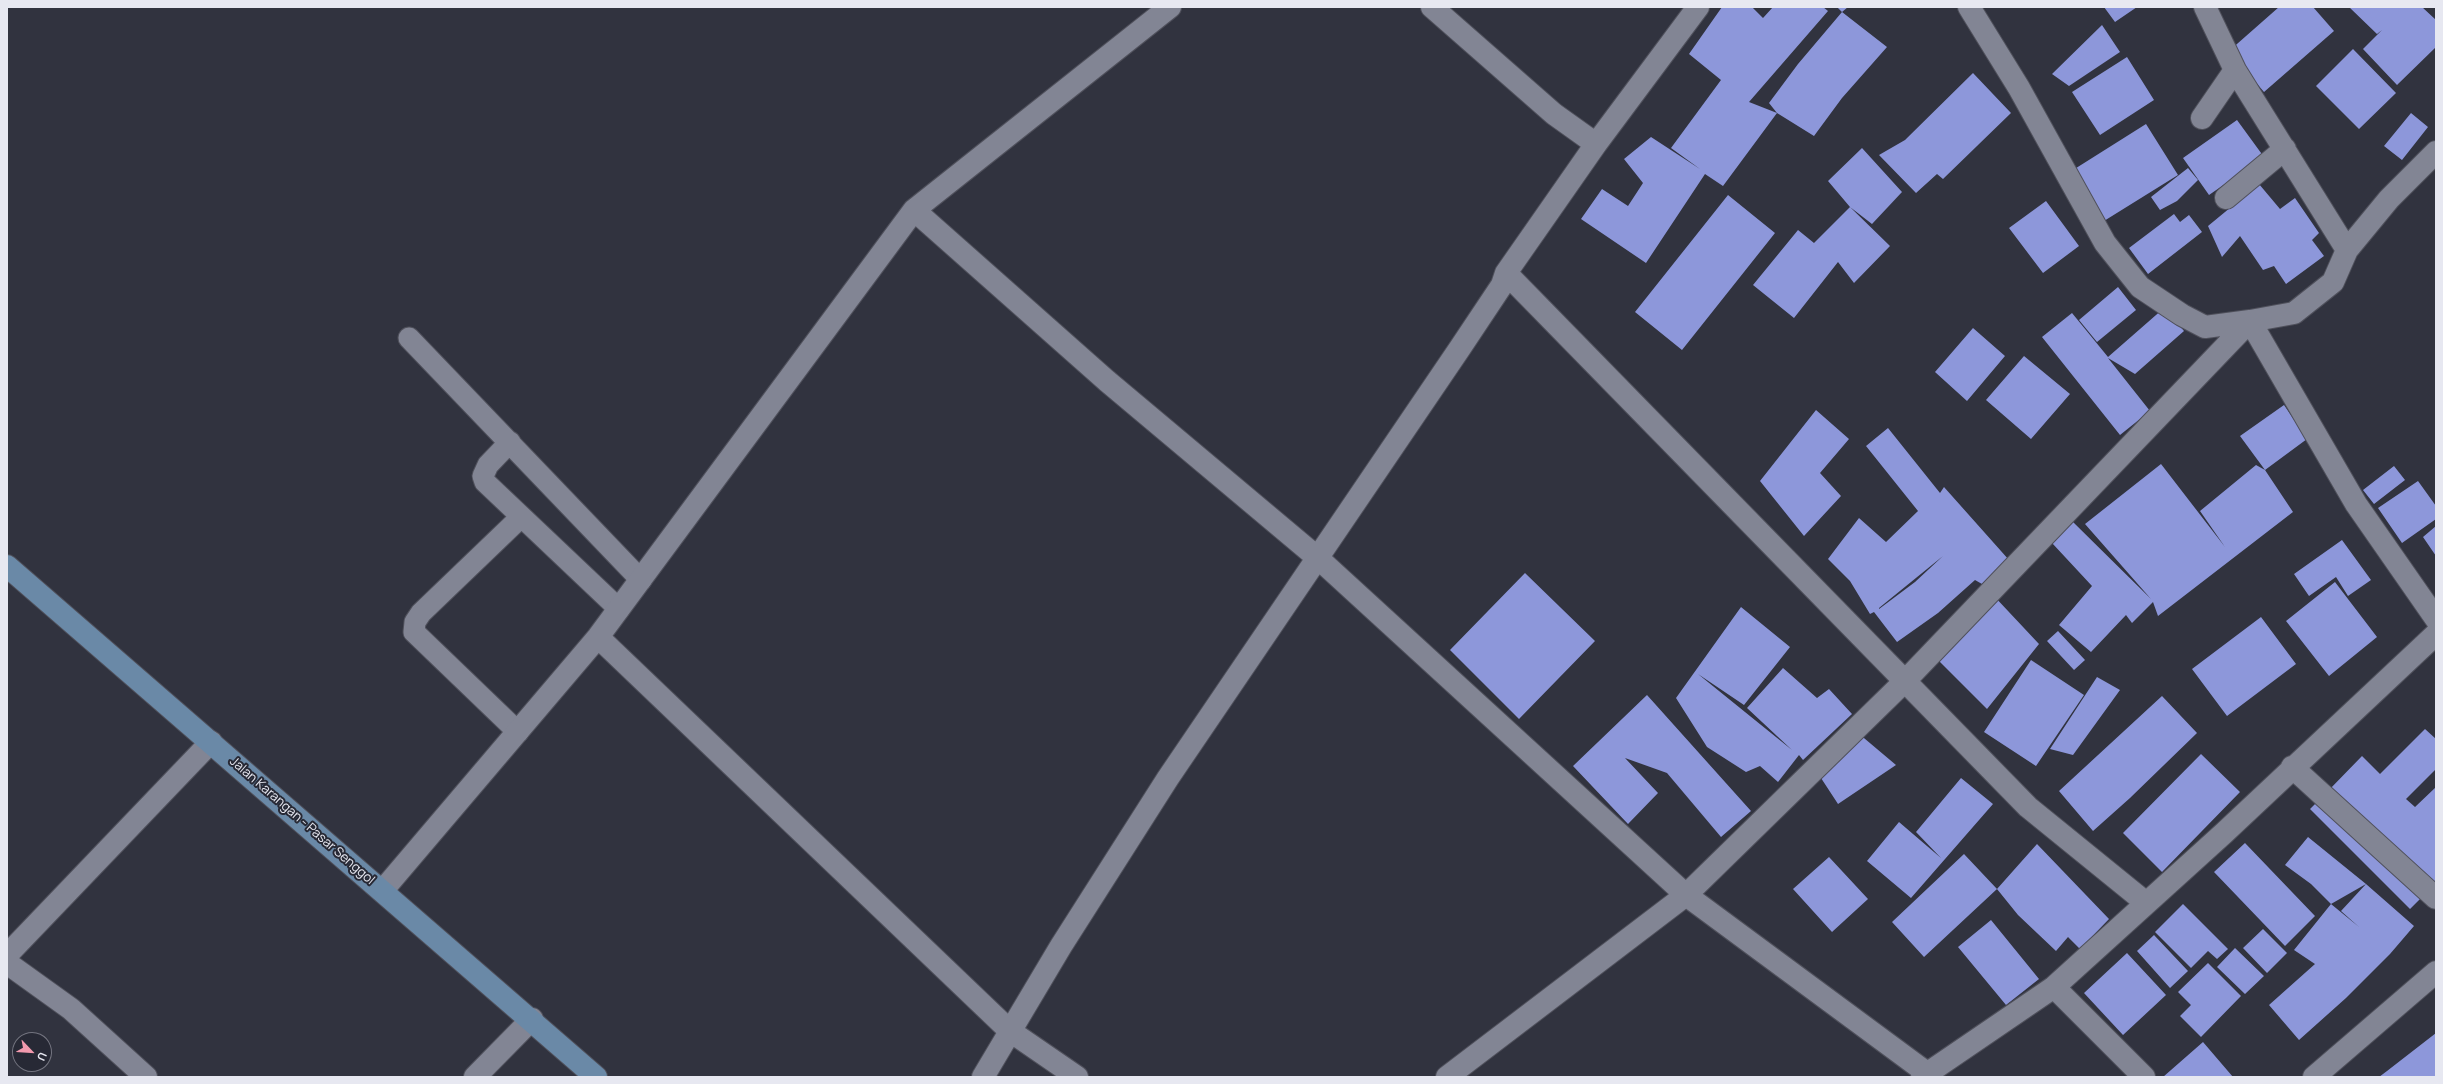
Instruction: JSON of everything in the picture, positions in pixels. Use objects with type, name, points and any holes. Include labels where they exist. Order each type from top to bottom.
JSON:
[{"type":"main road","name":"Jalan Karangan - Pasar Senggol","points":[[7,566],[532,1019],[596,1077]]},
{"type":"street","points":[[382,890],[598,637],[914,210],[1170,7]]},
{"type":"street","points":[[1432,7],[1554,114],[1596,144]]},
{"type":"street","points":[[983,1077],[1010,1031],[1168,778],[1319,558],[1502,285],[1506,273],[1596,144],[1698,7]]},
{"type":"street","points":[[1969,7],[2019,88],[2105,243],[2140,287],[2182,315],[2205,327],[2294,313],[2334,282],[2347,250],[2389,199],[2436,152]]},
{"type":"street","points":[[2205,7],[2235,70],[2347,250]]},
{"type":"street","points":[[2202,118],[2235,70]]},
{"type":"street","points":[[2226,198],[2285,149]]},
{"type":"street","points":[[914,210],[1107,381],[1319,558],[1686,895],[1924,1075],[2054,986],[2145,902],[2224,833],[2436,634]]},
{"type":"street","points":[[1506,273],[2028,807],[2145,902]]},
{"type":"street","points":[[2250,321],[2356,504],[2436,618]]},
{"type":"street","points":[[1447,1077],[1686,895],[1904,681],[2250,321]]},
{"type":"street","points":[[598,637],[1010,1031],[1077,1077]]},
{"type":"street","points":[[7,955],[211,742]]},
{"type":"street","points":[[2292,768],[2436,898]]},
{"type":"street","points":[[7,963],[71,1009],[146,1077]]},
{"type":"street","points":[[2314,1077],[2436,972]]},
{"type":"street","points":[[2054,986],[2144,1077]]},
{"type":"street","points":[[475,1077],[532,1019]]},
{"type":"lane","points":[[409,338],[510,442],[640,580]]},
{"type":"lane","points":[[510,442],[488,465],[482,476],[485,482],[619,609]]},
{"type":"lane","points":[[518,732],[414,632],[415,622],[421,613],[521,517]]},
{"type":"building","points":[[1722,7],[1752,7],[1763,18],[1773,7],[1823,7],[1828,11],[1749,102],[1777,113],[1723,186],[1705,174],[1646,263],[1581,219],[1602,189],[1628,206],[1643,183],[1624,159],[1651,137],[1700,169],[1671,148],[1721,80],[1689,54]]},
{"type":"building","points":[[1837,7],[1848,7],[1842,12]]},
{"type":"building","points":[[2104,7],[2137,7],[2115,22]]},
{"type":"building","points":[[2279,7],[2313,7],[2334,31],[2264,92],[2229,51]]},
{"type":"building","points":[[2349,7],[2422,7],[2436,20],[2436,47],[2397,85],[2363,49],[2382,30],[2377,34]]},
{"type":"building","points":[[1842,12],[1887,47],[1842,98],[1814,136],[1777,113],[1769,103],[1798,64]]},
{"type":"building","points":[[2102,25],[2120,52],[2069,86],[2052,74]]},
{"type":"building","points":[[2353,49],[2396,93],[2359,129],[2316,86]]},
{"type":"building","points":[[2127,57],[2154,100],[2100,135],[2072,92]]},
{"type":"building","points":[[1973,73],[2011,113],[1943,179],[1937,174],[1916,193],[1879,155],[1905,140]]},
{"type":"building","points":[[2411,113],[2428,127],[2402,160],[2384,146]]},
{"type":"building","points":[[2237,120],[2264,157],[2209,195],[2183,158]]},
{"type":"building","points":[[2146,124],[2178,175],[2104,221],[2073,170]]},
{"type":"building","points":[[1862,148],[1902,192],[1872,224],[1850,207],[1828,181]]},
{"type":"building","points":[[2188,168],[2198,180],[2177,201],[2160,210],[2151,197]]},
{"type":"building","points":[[2259,184],[2280,209],[2295,198],[2319,233],[2312,240],[2324,256],[2286,284],[2274,266],[2263,270],[2240,236],[2222,257],[2208,226]]},
{"type":"building","points":[[1728,195],[1775,233],[1682,350],[1635,312]]},
{"type":"building","points":[[2046,201],[2079,246],[2043,273],[2009,228]]},
{"type":"building","points":[[1850,207],[1890,246],[1854,283],[1838,262],[1794,318],[1753,285],[1798,230],[1814,243]]},
{"type":"building","points":[[2174,214],[2180,222],[2189,215],[2202,232],[2148,274],[2129,248]]},
{"type":"building","points":[[2118,287],[2136,310],[2097,342],[2079,320]]},
{"type":"building","points":[[2164,308],[2184,331],[2135,374],[2108,358],[2150,411],[2120,435],[2042,337],[2072,313],[2108,357]]},
{"type":"building","points":[[1973,328],[2005,356],[1967,401],[1935,372]]},
{"type":"building","points":[[2024,356],[2070,394],[2031,439],[1986,400]]},
{"type":"building","points":[[2284,405],[2307,439],[2265,470],[2240,436]]},
{"type":"building","points":[[1816,410],[1849,439],[1820,473],[1841,496],[1804,536],[1760,481]]},
{"type":"building","points":[[1888,428],[1940,493],[1944,487],[2009,560],[1982,584],[1975,580],[1938,613],[1897,642],[1874,612],[1870,614],[1850,581],[1828,559],[1859,518],[1886,542],[1918,511],[1866,446]],"holes":[[[1943,556],[1915,582],[1879,609]]]},
{"type":"building","points":[[2161,464],[2225,547],[2200,511],[2256,465],[2265,470],[2293,512],[2158,616],[2153,602],[2132,623],[2126,615],[2091,652],[2059,625],[2092,586],[2052,543],[2073,522],[2151,599],[2085,524]]},
{"type":"building","points":[[2394,466],[2405,480],[2374,504],[2363,490]]},
{"type":"building","points":[[2418,481],[2436,506],[2436,519],[2402,543],[2378,508]]},
{"type":"building","points":[[2436,526],[2436,556],[2423,537]]},
{"type":"building","points":[[2342,540],[2371,580],[2348,596],[2336,577],[2309,596],[2294,574]]},
{"type":"building","points":[[1525,573],[1595,641],[1519,719],[1450,650]]},
{"type":"building","points":[[2335,582],[2377,637],[2329,676],[2286,621]]},
{"type":"building","points":[[1993,595],[2039,644],[1987,709],[1935,657]]},
{"type":"building","points":[[1741,607],[1790,647],[1744,705],[1698,674],[1792,750],[1747,708],[1783,668],[1817,698],[1829,689],[1852,714],[1803,760],[1799,755],[1778,782],[1760,766],[1746,772],[1707,747],[1676,698]]},
{"type":"building","points":[[2261,617],[2296,664],[2227,716],[2192,669]]},
{"type":"building","points":[[2058,631],[2085,660],[2074,670],[2047,641]]},
{"type":"building","points":[[2031,660],[2084,695],[2036,766],[1984,732]]},
{"type":"building","points":[[2097,677],[2120,690],[2073,755],[2050,749]]},
{"type":"building","points":[[1647,695],[1751,811],[1721,837],[1667,773],[1625,758],[1658,793],[1628,824],[1573,766]]},
{"type":"building","points":[[2162,696],[2197,733],[2130,798],[2093,831],[2059,791]]},
{"type":"building","points":[[2425,729],[2436,739],[2436,769],[2406,799],[2415,807],[2436,787],[2436,891],[2328,791],[2362,756],[2380,774]]},
{"type":"building","points":[[1858,733],[1896,765],[1838,804],[1821,778]]},
{"type":"building","points":[[2201,754],[2240,792],[2162,872],[2123,833]]},
{"type":"building","points":[[1961,778],[1993,804],[1911,898],[1867,861],[1899,822],[1941,858],[1916,832]]},
{"type":"building","points":[[2319,800],[2421,898],[2410,909],[2310,809]]},
{"type":"building","points":[[2308,837],[2366,884],[2331,904],[2311,884],[2285,865]]},
{"type":"building","points":[[2245,843],[2315,916],[2285,946],[2214,872]]},
{"type":"building","points":[[2037,844],[2109,919],[2080,949],[2068,937],[2056,951],[2018,915],[1997,889]]},
{"type":"building","points":[[1964,854],[1997,889],[1924,957],[1892,922]]},
{"type":"building","points":[[1829,857],[1868,899],[1832,932],[1793,889]]},
{"type":"building","points":[[2366,884],[2414,926],[2390,954],[2346,998],[2299,1040],[2269,1005],[2315,964],[2294,950],[2331,904],[2359,927],[2341,911]]},
{"type":"building","points":[[2183,904],[2228,949],[2217,959],[2208,951],[2191,968],[2155,932]]},
{"type":"building","points":[[1991,920],[2039,979],[2006,1005],[1958,947]]},
{"type":"building","points":[[2263,929],[2287,953],[2267,973],[2243,948]]},
{"type":"building","points":[[2154,935],[2188,971],[2170,988],[2137,951]]},
{"type":"building","points":[[2235,948],[2264,976],[2245,994],[2217,967]]},
{"type":"building","points":[[2127,953],[2166,995],[2123,1035],[2084,993]]},
{"type":"building","points":[[2208,963],[2241,996],[2201,1037],[2180,1016],[2191,1005],[2178,992]]},
{"type":"building","points":[[2436,1033],[2436,1077],[2379,1077],[2387,1071]]},
{"type":"building","points":[[2203,1042],[2233,1077],[2163,1077]]}]
